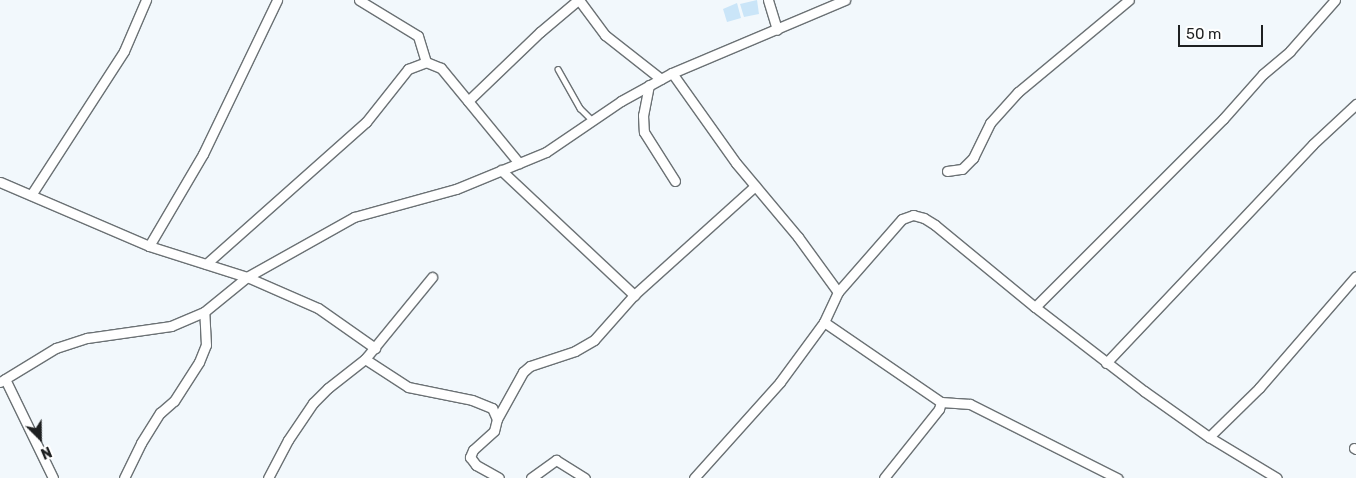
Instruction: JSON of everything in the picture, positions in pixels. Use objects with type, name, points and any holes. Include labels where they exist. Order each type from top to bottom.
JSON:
[{"type":"street","points":[[30,195],[124,51],[146,0]]},
{"type":"street","points":[[149,246],[203,154],[277,0]]},
{"type":"street","points":[[359,0],[418,36],[426,62]]},
{"type":"street","points":[[468,101],[540,32],[579,0],[605,35],[661,79]]},
{"type":"street","points":[[768,0],[777,30]]},
{"type":"street","points":[[53,478],[3,380],[56,348],[87,338],[171,326],[204,312],[247,277],[354,217],[456,189],[546,152],[592,120],[672,73],[845,0]]},
{"type":"street","points":[[947,171],[962,169],[973,158],[990,122],[1018,92],[1128,0]]},
{"type":"street","points":[[1035,307],[1229,113],[1263,74],[1290,51],[1335,0]]},
{"type":"street","points":[[206,264],[366,122],[408,69],[426,62],[442,68],[519,163]]},
{"type":"street","points":[[672,73],[755,186],[798,237],[838,292]]},
{"type":"street","points":[[649,85],[643,115],[644,132],[675,181]]},
{"type":"street","points":[[1106,363],[1313,144],[1356,104]]},
{"type":"street","points":[[502,170],[634,295]]},
{"type":"street","points":[[0,182],[149,246],[247,277],[318,308],[375,348]]},
{"type":"street","points":[[499,478],[476,465],[470,457],[473,450],[494,432],[497,419],[523,372],[530,366],[586,346],[594,340],[634,295],[755,186]]},
{"type":"street","points":[[694,478],[780,382],[824,322],[838,292],[902,219],[913,215],[924,218],[935,226],[1106,363],[1209,437],[1278,478]]},
{"type":"street","points":[[1209,437],[1259,388],[1356,276]]},
{"type":"street","points":[[268,478],[288,440],[313,403],[328,388],[365,359],[432,277]]},
{"type":"street","points":[[124,478],[140,443],[160,413],[174,401],[199,362],[206,345],[204,312]]},
{"type":"street","points":[[824,322],[941,402],[970,404],[1117,478]]},
{"type":"street","points":[[365,359],[408,387],[472,400],[492,408],[497,419]]},
{"type":"street","points":[[884,478],[939,409],[941,402]]},
{"type":"street","points":[[531,478],[556,460],[585,478]]},
{"type":"lane","points":[[558,69],[580,108],[592,120]]},
{"type":"building","points":[[757,0],[759,14],[744,17],[740,4]]},
{"type":"building","points":[[737,3],[741,18],[727,22],[723,9]]}]
